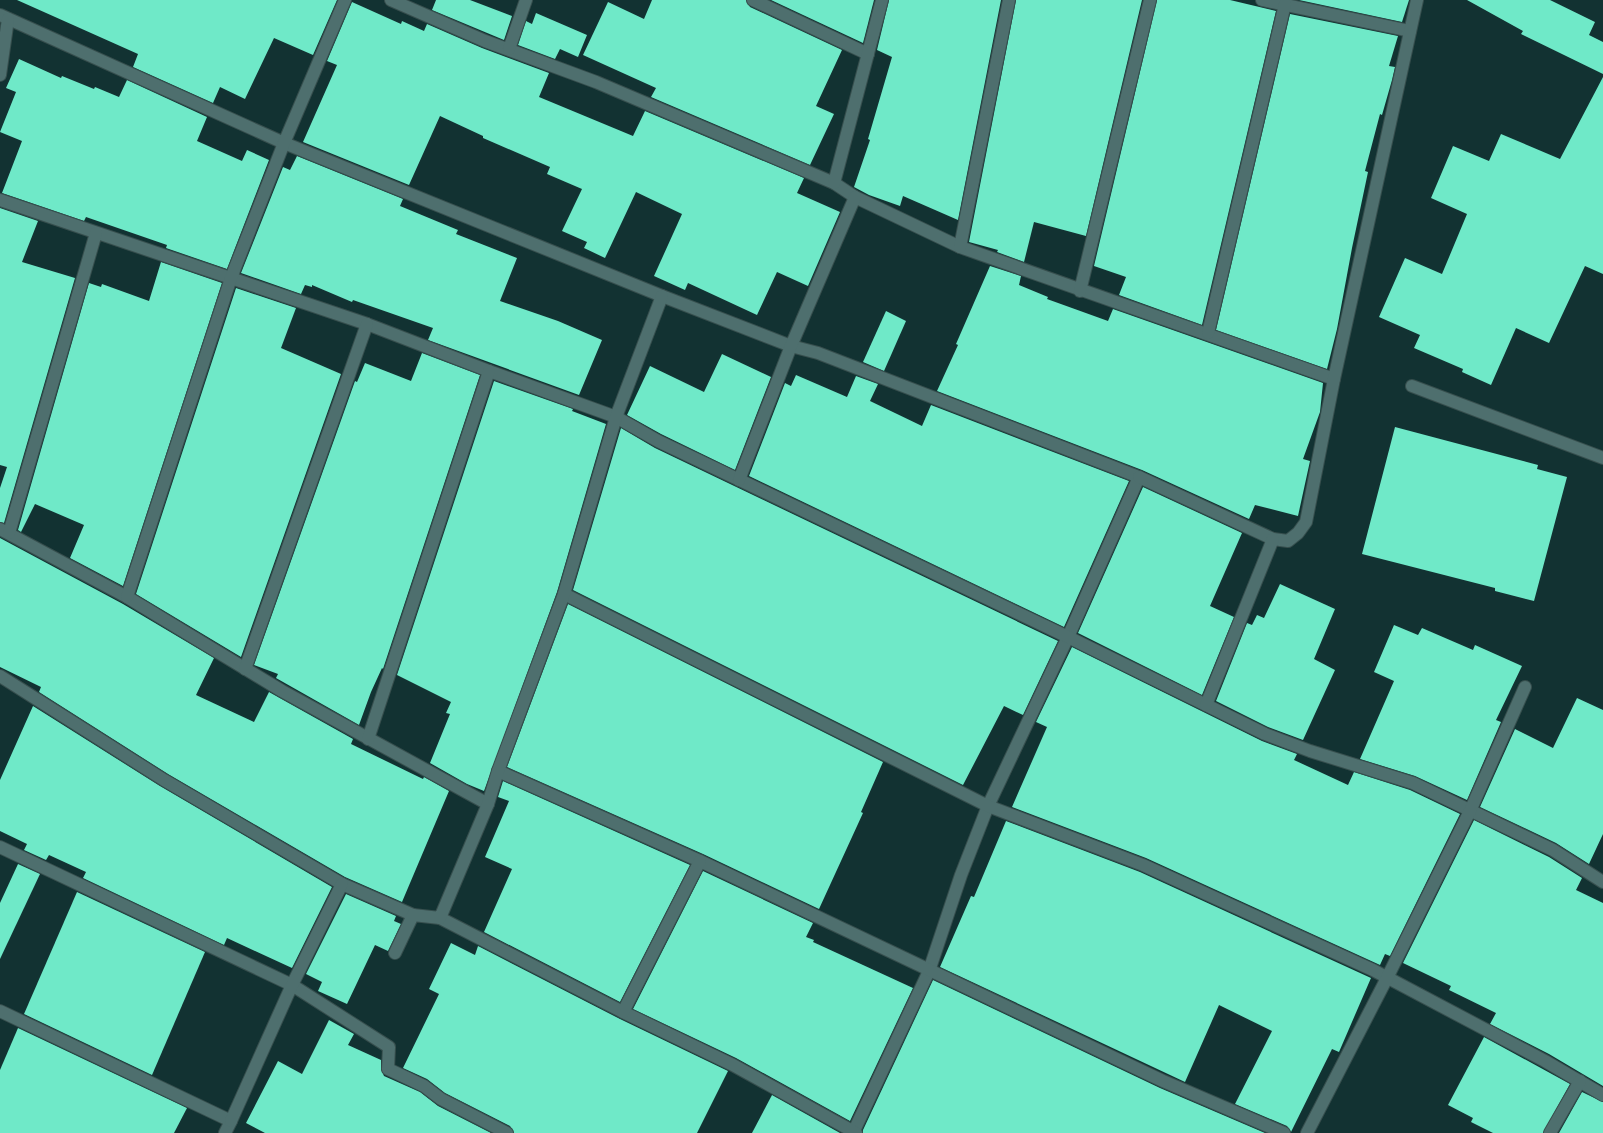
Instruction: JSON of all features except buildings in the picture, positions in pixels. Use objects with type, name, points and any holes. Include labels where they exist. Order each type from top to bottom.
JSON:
[{"type":"street","points":[[127,597],[231,278],[284,143],[345,0]]},
{"type":"street","points":[[391,0],[509,49],[596,82],[834,183],[855,197],[960,247],[1080,291],[1208,333],[1334,379]]},
{"type":"street","points":[[509,49],[526,0]]},
{"type":"street","points":[[753,0],[868,54]]},
{"type":"street","points":[[834,183],[882,0]]},
{"type":"street","points":[[960,247],[1009,0]]},
{"type":"street","points":[[1080,291],[1150,0]]},
{"type":"street","points":[[1262,0],[1410,31]]},
{"type":"street","points":[[0,75],[4,17],[284,143],[662,296],[791,346],[818,353],[1139,477],[1273,539],[1288,541],[1298,533],[1306,522],[1334,379],[1417,0]]},
{"type":"street","points":[[1208,333],[1285,4]]},
{"type":"street","points":[[739,480],[791,346],[855,197]]},
{"type":"street","points":[[0,200],[367,324],[489,371],[616,416],[658,440],[739,480],[1068,637],[1265,734],[1310,751],[1413,783],[1553,850],[1603,882]]},
{"type":"street","points":[[96,233],[4,531],[127,597],[245,669],[368,739],[488,804]]},
{"type":"street","points":[[440,918],[488,804],[498,771],[564,594],[616,416],[662,296]]},
{"type":"street","points":[[245,669],[367,324]]},
{"type":"street","points":[[368,739],[489,371]]},
{"type":"street","points":[[1412,386],[1603,458]]},
{"type":"street","points":[[0,676],[164,780],[342,884],[413,915],[440,918],[623,1012],[733,1065],[854,1133],[929,971],[961,875],[988,806],[1068,637],[1139,477]]},
{"type":"street","points":[[1206,705],[1273,539]]},
{"type":"street","points":[[564,594],[988,806],[1143,866],[1387,978],[1580,1081],[1603,1095]]},
{"type":"street","points":[[1307,1133],[1387,978],[1470,810],[1525,686]]},
{"type":"street","points":[[498,771],[700,861],[1163,1081],[1284,1133]]},
{"type":"street","points":[[0,847],[292,985],[389,1047],[388,1070],[424,1086],[441,1099],[507,1133]]},
{"type":"street","points":[[623,1012],[700,861]]},
{"type":"street","points":[[225,1133],[292,985],[342,884]]},
{"type":"street","points":[[395,953],[413,915]]},
{"type":"street","points":[[0,1011],[231,1120]]},
{"type":"street","points":[[1550,1133],[1580,1081]]}]
